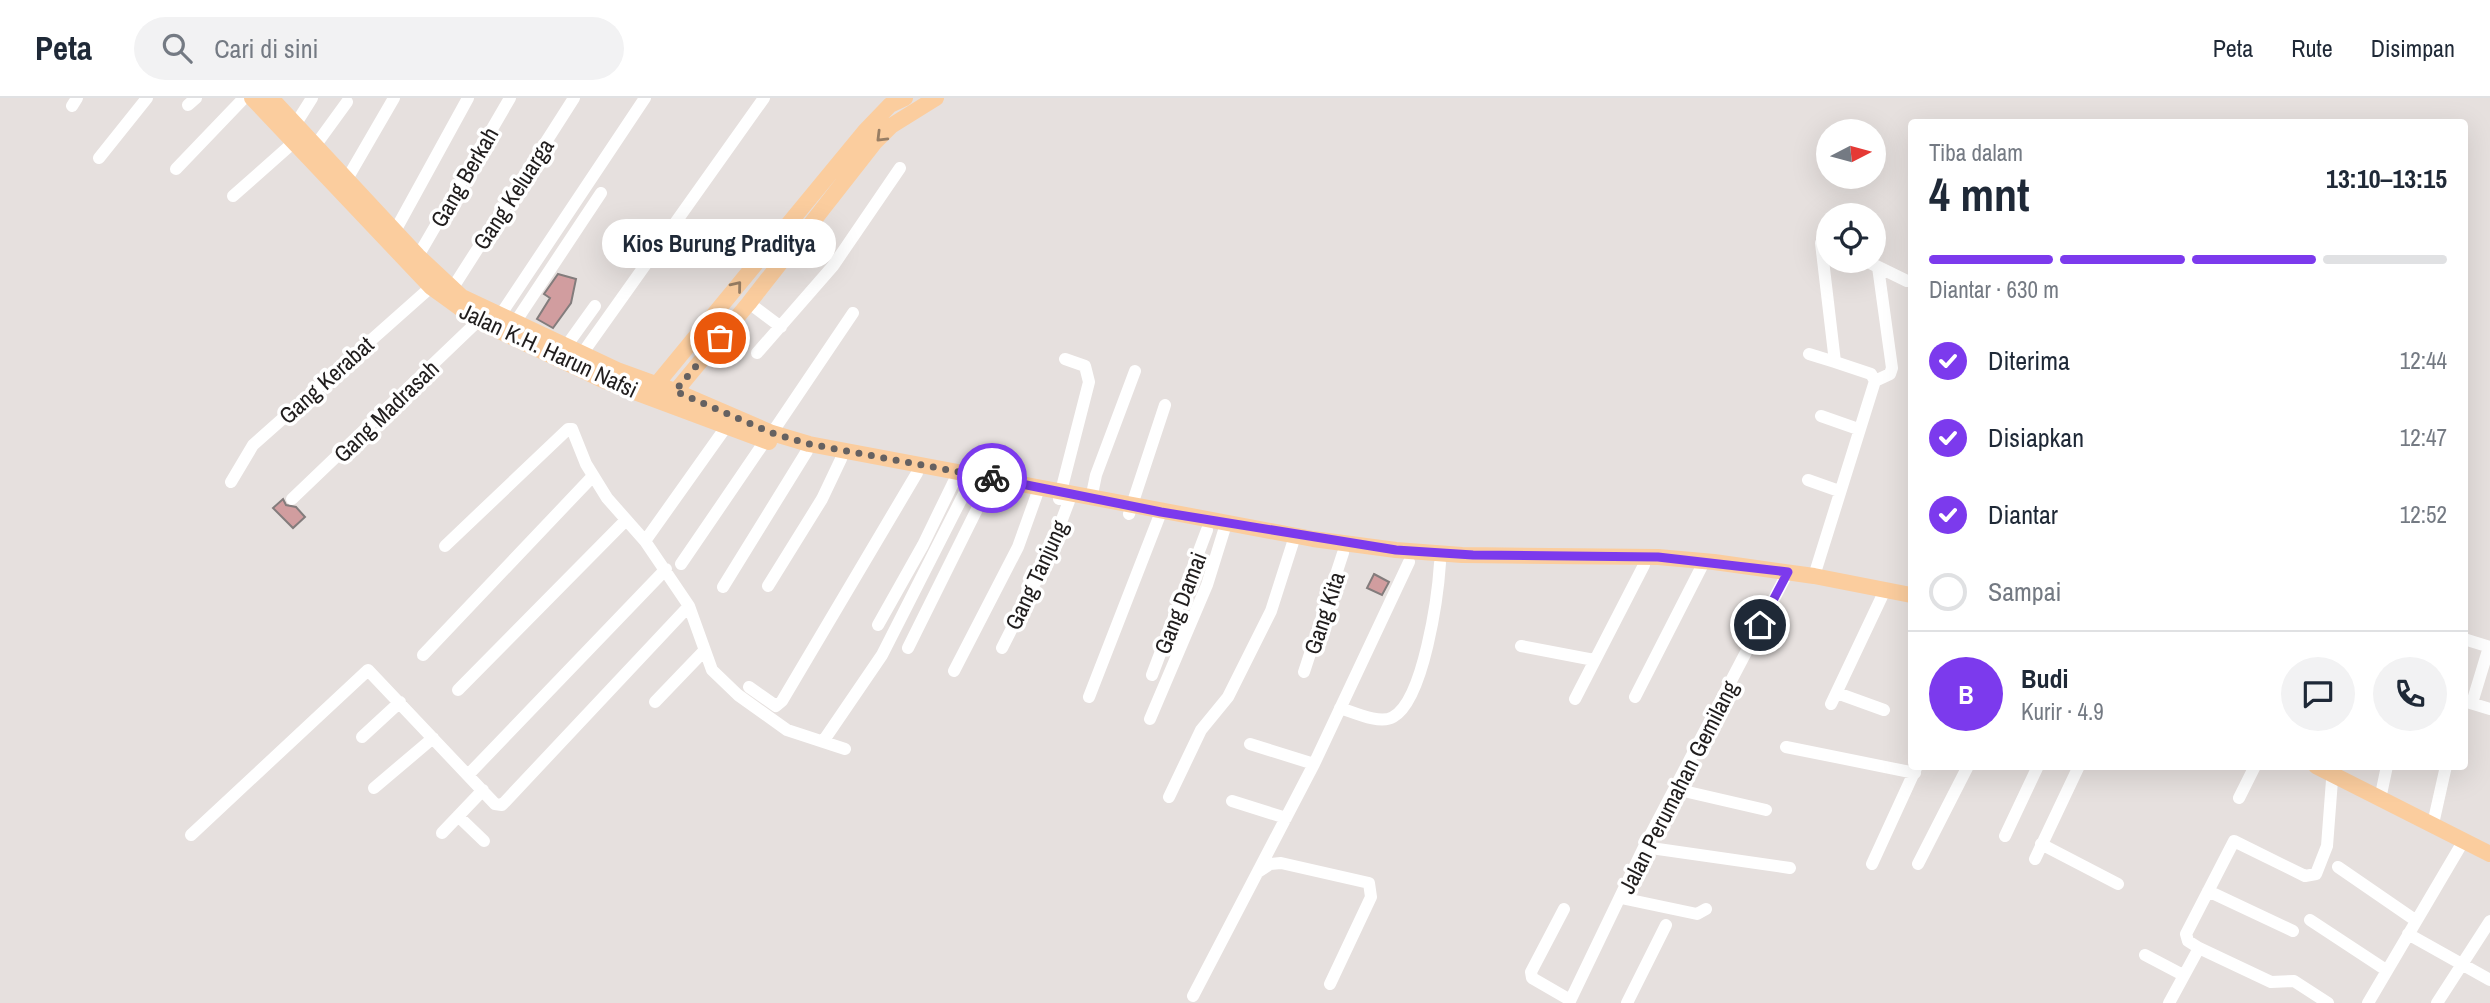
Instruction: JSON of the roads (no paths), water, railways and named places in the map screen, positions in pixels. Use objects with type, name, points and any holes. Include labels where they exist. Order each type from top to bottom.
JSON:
[{"type":"main road","name":"Jalan K.H. Harun Nafsi","points":[[251,98],[315,146],[452,289],[652,390],[807,451],[1037,494],[1091,499],[1130,511]]},
{"type":"main road","name":"Jalan K.H. Harun Nafsi","points":[[271,98],[287,123],[294,142],[430,287],[478,321],[605,381],[652,390]]},
{"type":"main road","points":[[652,390],[865,131],[890,105],[905,98]]},
{"type":"main road","points":[[671,397],[749,303],[875,142],[891,126],[936,98]]},
{"type":"main road","name":"Jalan K.H. Harun Nafsi","points":[[769,437],[1219,529],[1294,541],[1462,559],[1644,565],[1670,561],[1704,562],[1814,576],[1908,594]]},
{"type":"main road","name":"Jalan K.H. Harun Nafsi","points":[[1294,541],[1343,553],[1409,562],[1658,557],[1670,561]]},
{"type":"main road","points":[[2334,772],[2380,799],[2490,854]]},
{"type":"street","points":[[99,158],[148,98]]},
{"type":"street","points":[[176,169],[244,98]]},
{"type":"street","points":[[287,123],[312,98]]},
{"type":"street","points":[[347,179],[394,98]]},
{"type":"street","points":[[395,231],[468,98]]},
{"type":"street","name":"Gang Berkah","points":[[418,256],[510,98]]},
{"type":"street","name":"Gang Keluarga","points":[[452,289],[574,98]]},
{"type":"street","points":[[509,318],[645,98]]},
{"type":"street","points":[[574,349],[764,98]]},
{"type":"street","points":[[315,146],[347,102]]},
{"type":"street","points":[[233,196],[294,142]]},
{"type":"street","points":[[757,353],[833,266],[900,168]]},
{"type":"street","points":[[509,318],[601,193]]},
{"type":"street","points":[[1886,271],[1907,281]]},
{"type":"street","points":[[1825,273],[1835,362]]},
{"type":"street","points":[[1814,576],[1875,380],[1890,374],[1892,368],[1883,307],[1874,273]]},
{"type":"street","points":[[1883,307],[1891,273]]},
{"type":"street","name":"Gang Kerabat","points":[[231,482],[253,445],[430,287]]},
{"type":"street","points":[[749,303],[781,327]]},
{"type":"street","points":[[574,349],[595,306]]},
{"type":"street","points":[[681,564],[853,313]]},
{"type":"street","name":"Gang Madrasah","points":[[292,499],[478,321]]},
{"type":"street","points":[[1809,354],[1871,374],[1875,380]]},
{"type":"street","name":"Gang Tanjung","points":[[1002,648],[1047,559],[1089,382],[1084,366],[1065,359]]},
{"type":"street","points":[[1091,499],[1096,475],[1135,371]]},
{"type":"street","points":[[1130,511],[1165,405]]},
{"type":"street","points":[[1821,416],[1858,429]]},
{"type":"street","points":[[648,538],[729,422]]},
{"type":"street","points":[[446,546],[568,429],[576,433],[579,451],[593,476],[625,521],[648,538],[689,606],[700,629],[704,651],[712,670],[766,718],[787,730],[845,749]]},
{"type":"street","points":[[723,587],[807,451]]},
{"type":"street","points":[[768,586],[822,499],[841,459]]},
{"type":"street","points":[[749,687],[770,705],[776,706],[782,701],[917,473]]},
{"type":"street","points":[[423,654],[593,476]]},
{"type":"street","points":[[878,625],[962,478]]},
{"type":"street","points":[[824,740],[882,656],[962,478]]},
{"type":"street","points":[[1808,480],[1839,491]]},
{"type":"street","points":[[908,648],[989,485]]},
{"type":"street","points":[[954,671],[1018,547],[1037,494]]},
{"type":"street","points":[[1089,697],[1160,516]]},
{"type":"street","points":[[458,690],[625,521]]},
{"type":"street","points":[[1150,719],[1207,585],[1219,529]]},
{"type":"street","name":"Gang Damai","points":[[1152,675],[1219,529]]},
{"type":"street","points":[[1169,797],[1201,730],[1228,697],[1271,611],[1294,541]]},
{"type":"street","name":"Gang Kita","points":[[1304,672],[1343,553]]},
{"type":"street","points":[[1193,996],[1314,764],[1409,562]]},
{"type":"street","points":[[1635,697],[1704,562]]},
{"type":"street","points":[[1340,708],[1385,719],[1397,715],[1411,691],[1430,641],[1440,563]]},
{"type":"street","points":[[1575,699],[1644,565]]},
{"type":"street","points":[[468,775],[666,569]]},
{"type":"street","name":"Jalan Perumahan Gemilang","points":[[1569,1002],[1644,847],[1788,572]]},
{"type":"street","points":[[1884,710],[1834,698],[1885,590]]},
{"type":"street","points":[[191,835],[365,672],[371,671],[495,804],[502,805],[689,606]]},
{"type":"street","points":[[2468,640],[2489,647],[2468,702],[2490,709]]},
{"type":"street","points":[[1521,646],[1594,660]]},
{"type":"street","points":[[655,702],[704,651]]},
{"type":"street","points":[[362,737],[400,702]]},
{"type":"street","points":[[374,788],[433,737]]},
{"type":"street","points":[[1250,744],[1314,764]]},
{"type":"street","points":[[1786,747],[1908,769]]},
{"type":"street","points":[[1872,864],[1916,770]]},
{"type":"street","points":[[1918,864],[1966,770]]},
{"type":"street","points":[[2005,836],[2036,770]]},
{"type":"street","points":[[2035,859],[2077,770]]},
{"type":"street","points":[[2239,798],[2253,770]]},
{"type":"street","points":[[2380,799],[2387,770]]},
{"type":"street","points":[[2433,824],[2445,770]]},
{"type":"street","points":[[2328,1003],[2294,981],[2271,982],[2199,948],[2188,941],[2186,934],[2234,841],[2305,876],[2316,874],[2327,846],[2334,772]]},
{"type":"street","points":[[1675,789],[1766,810]]},
{"type":"street","points":[[442,833],[483,790]]},
{"type":"street","points":[[1232,801],[1286,817]]},
{"type":"street","points":[[458,816],[484,841]]},
{"type":"street","points":[[2368,1003],[2464,840]]},
{"type":"street","points":[[2041,844],[2118,884]]},
{"type":"street","points":[[1644,847],[1790,868]]},
{"type":"street","points":[[1257,872],[1270,864],[1281,863],[1369,883],[1371,897],[1330,984]]},
{"type":"street","points":[[2339,867],[2415,920]]},
{"type":"street","points":[[2208,891],[2293,931]]},
{"type":"street","points":[[1619,903],[1697,914],[1706,909]]},
{"type":"street","points":[[1564,909],[1531,972],[1538,983],[1569,1002]]},
{"type":"street","points":[[2311,920],[2386,970]]},
{"type":"street","points":[[2437,1003],[2459,964],[2490,920]]},
{"type":"street","points":[[1627,1003],[1666,925]]},
{"type":"street","points":[[2408,934],[2490,980]]},
{"type":"street","points":[[2175,1001],[2183,975],[2199,948]]},
{"type":"street","points":[[2145,955],[2183,975]]},
{"type":"place","name":"Kios Burung Praditya","points":[[720,338]]}]
